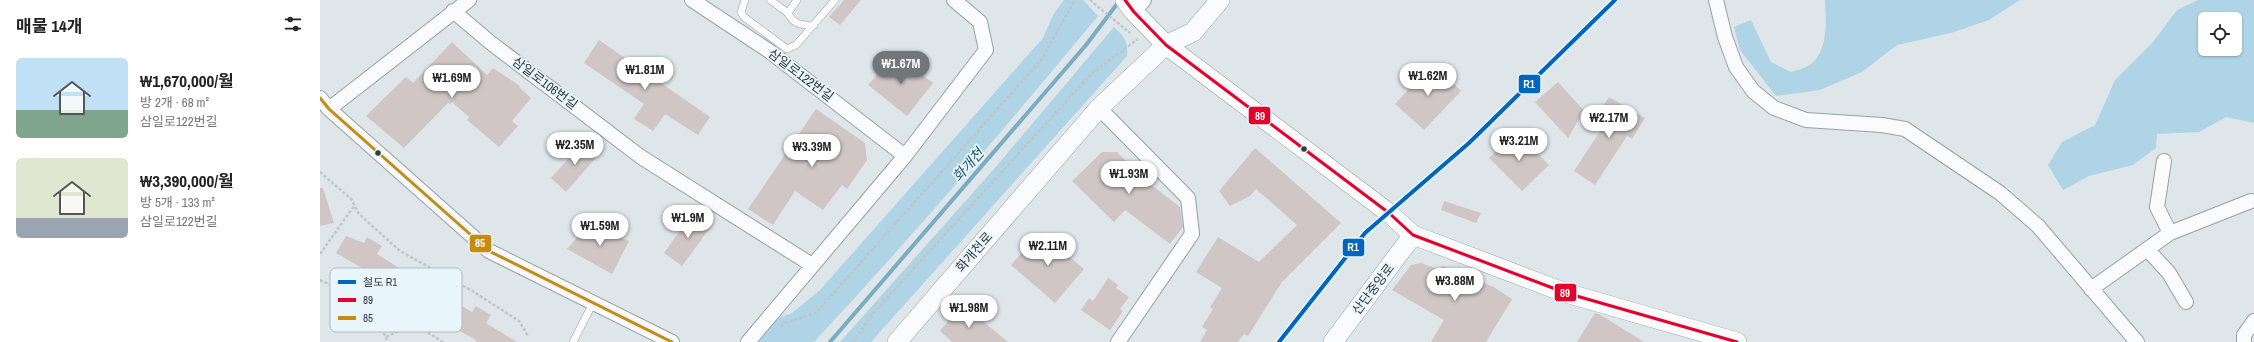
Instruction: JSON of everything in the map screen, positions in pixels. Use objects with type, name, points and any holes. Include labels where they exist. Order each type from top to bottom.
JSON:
[{"type":"main road","name":"화개천로","points":[[897,342],[1099,108],[1166,44],[1193,32],[1220,0]]},
{"type":"main road","points":[[1133,4],[1149,28],[1166,44],[1389,213],[1414,235],[1566,293],[1737,342]]},
{"type":"main road","name":"산단중앙로","points":[[1333,342],[1414,235]]},
{"type":"street","points":[[469,0],[324,104],[489,251],[672,342]]},
{"type":"street","name":"삼일로122번길","points":[[692,0],[769,51],[905,156]]},
{"type":"street","points":[[748,342],[905,156],[986,50],[980,22],[954,0]]},
{"type":"street","points":[[1716,0],[1725,37],[1736,66],[1753,91],[1774,108],[1806,120],[1882,125],[1905,129],[2000,193],[2038,226],[2137,342]]},
{"type":"street","name":"삼일로106번길","points":[[453,11],[492,43],[641,157],[812,265]]},
{"type":"street","points":[[1099,108],[1188,198],[1192,234],[1118,342]]},
{"type":"street","points":[[2164,161],[2157,207],[2170,233]]},
{"type":"street","points":[[2091,289],[2170,233],[2251,201]]},
{"type":"street","points":[[2147,249],[2169,273],[2186,302]]},
{"type":"street","points":[[2244,342],[2244,335],[2254,321]]},
{"type":"lane","points":[[744,0],[741,12],[744,17],[787,49],[796,45],[801,40],[835,0]]},
{"type":"lane","points":[[770,0],[788,13],[791,19],[803,26],[814,25]]},
{"type":"lane","points":[[788,13],[797,0]]},
{"type":"lane","points":[[798,23],[801,30],[801,40]]},
{"type":"lane","points":[[573,342],[593,303]]},
{"type":"path","points":[[776,330],[785,323],[816,313],[1041,60],[1075,0]]},
{"type":"path","points":[[1090,0],[1130,33]]},
{"type":"path","points":[[853,342],[875,311],[1091,74],[1133,44],[1149,28]]},
{"type":"path","points":[[320,172],[351,199],[359,214],[400,251],[431,268]]},
{"type":"path","points":[[320,254],[354,206]]},
{"type":"path","points":[[320,280],[330,285]]},
{"type":"path","points":[[462,285],[519,321],[528,336]]},
{"type":"path","points":[[383,332],[387,342]]},
{"type":"path","points":[[386,337],[396,332]]},
{"type":"path","points":[[429,333],[443,342]]},
{"type":"shaded area","points":[[1064,0],[1083,0],[1098,16],[923,222],[814,342],[760,342],[758,338],[776,319],[792,313],[820,290],[1043,38],[1053,15]]},
{"type":"shaded area","points":[[1825,0],[2020,0],[1989,20],[1951,33],[1897,45],[1862,72],[1820,90],[1776,96],[1740,50],[1734,27],[1751,20],[1771,62],[1791,72],[1808,66],[1815,61],[1820,53],[1826,27]]},
{"type":"shaded area","points":[[2198,0],[2254,0],[2254,123],[2226,117],[2199,132],[2157,134],[2156,148],[2133,165],[2089,176],[2063,190],[2048,165],[2062,142],[2095,125],[2115,80],[2153,42],[2177,10]]},
{"type":"shaded area","points":[[1114,27],[1125,40],[1127,56],[871,342],[840,342],[994,169]]},
{"type":"building","points":[[844,0],[861,0],[840,25],[829,17]]},
{"type":"building","points":[[599,40],[710,117],[698,135],[665,114],[653,131],[634,119],[644,104],[584,63]]},
{"type":"building","points":[[452,42],[487,75],[493,68],[520,86],[519,87],[531,98],[512,121],[518,126],[499,147],[467,120],[469,117],[452,102],[450,104],[448,103],[404,148],[366,116],[406,77],[413,83]]},
{"type":"building","points":[[895,55],[933,83],[907,116],[868,85]]},
{"type":"building","points":[[1432,64],[1461,91],[1424,130],[1395,104]]},
{"type":"building","points":[[1558,82],[1587,114],[1578,121],[1568,138],[1535,102]]},
{"type":"building","points":[[1609,97],[1645,118],[1632,139],[1627,136],[1595,185],[1574,171],[1606,122],[1596,116]]},
{"type":"building","points":[[816,109],[865,143],[867,160],[847,189],[842,185],[823,210],[795,191],[773,225],[748,209]]},
{"type":"building","points":[[1516,132],[1549,165],[1522,191],[1489,158]]},
{"type":"building","points":[[585,140],[600,153],[566,192],[551,178]]},
{"type":"building","points":[[1255,148],[1341,223],[1282,282],[1248,336],[1244,334],[1238,342],[1200,342],[1207,330],[1202,327],[1213,309],[1210,307],[1222,288],[1196,272],[1218,237],[1259,262],[1297,225],[1256,189],[1250,196],[1230,206],[1219,191]]},
{"type":"building","points":[[1102,152],[1117,152],[1146,181],[1180,207],[1183,227],[1170,244],[1125,210],[1114,222],[1072,181]]},
{"type":"building","points":[[320,188],[323,188],[334,223],[320,226]]},
{"type":"building","points":[[1444,201],[1481,213],[1476,223],[1441,210]]},
{"type":"building","points":[[693,212],[712,225],[682,266],[664,253]]},
{"type":"building","points":[[602,223],[618,230],[615,235],[629,241],[612,274],[567,249],[589,224],[599,229]]},
{"type":"building","points":[[1040,232],[1084,269],[1055,303],[1011,265]]},
{"type":"building","points":[[346,236],[364,243],[367,237],[382,246],[377,254],[399,268],[362,268],[336,253]]},
{"type":"building","points":[[1421,263],[1440,270],[1442,266],[1494,287],[1512,299],[1486,342],[1431,342],[1444,320],[1392,290],[1411,265]]},
{"type":"building","points":[[1108,278],[1118,285],[1116,288],[1129,297],[1120,309],[1123,311],[1110,330],[1081,310],[1089,298],[1093,301]]},
{"type":"building","points":[[962,304],[1008,342],[952,342],[940,331]]},
{"type":"building","points":[[462,306],[472,312],[476,306],[491,315],[486,323],[517,342],[476,342],[476,340],[461,332]]},
{"type":"building","points":[[1595,313],[1599,314],[1644,342],[1577,342]]},
{"type":"waterway","name":"화개천","points":[[830,342],[1086,45],[1120,0]]},
{"type":"rail line","name":"R1","points":[[1279,342],[1365,233],[1469,143],[1615,0]]},
{"type":"transit line","name":"89","points":[[1125,0],[1134,12],[1166,45],[1389,213],[1413,235],[1566,293],[1737,342]]},
{"type":"transit line","name":"85","points":[[320,98],[329,109],[489,251],[672,342]]}]
